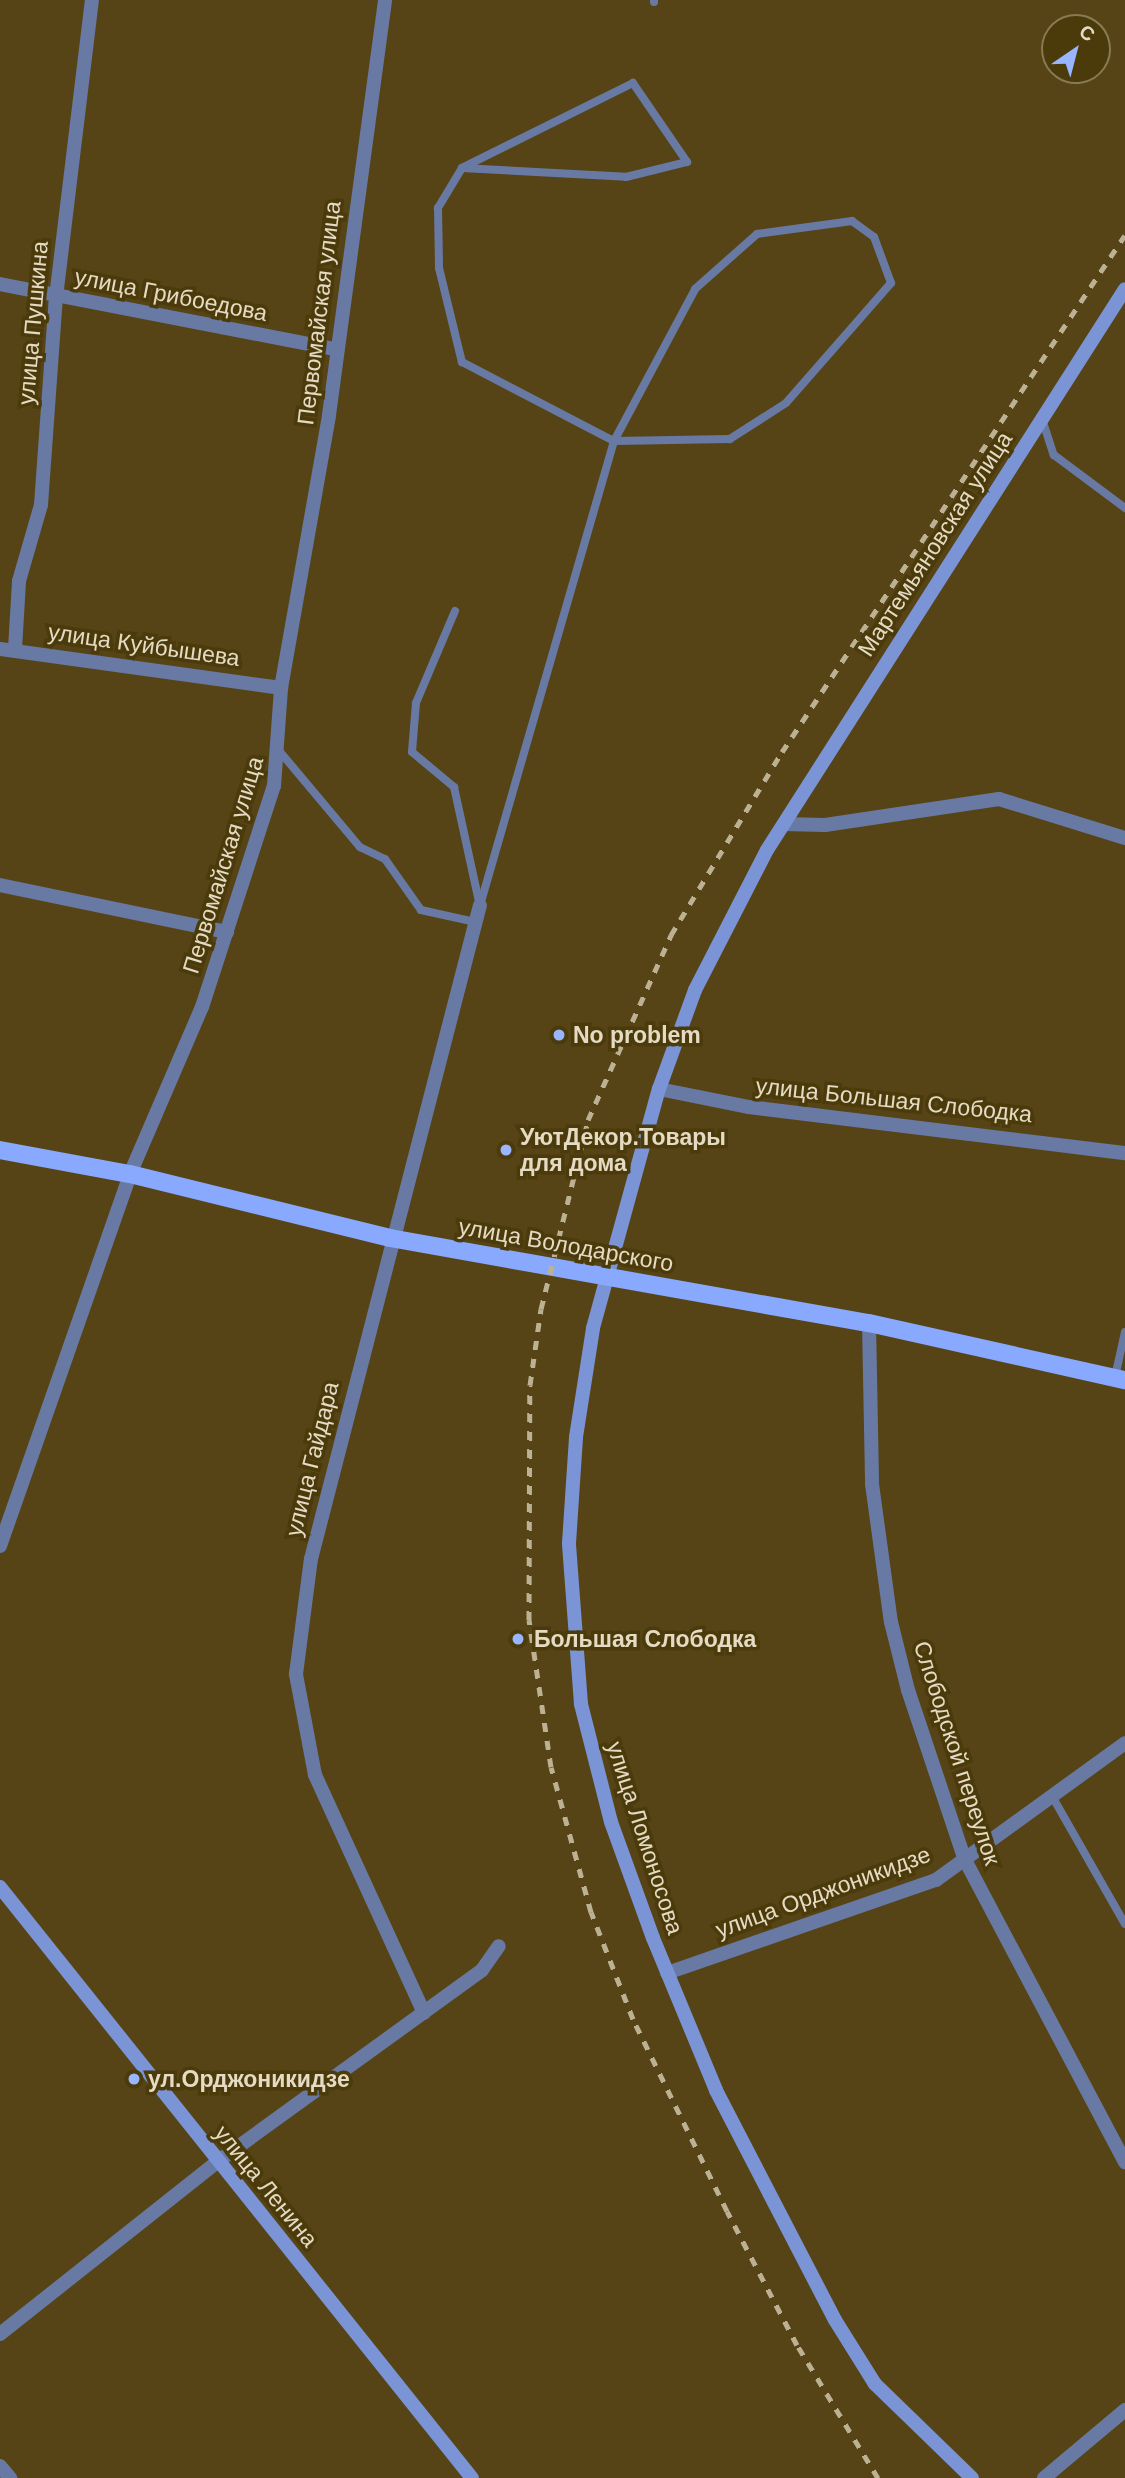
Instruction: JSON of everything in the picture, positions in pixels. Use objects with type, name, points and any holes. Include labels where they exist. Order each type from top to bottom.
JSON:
[{"type":"main road","name":"Мартемьяновская улица","points":[[784,824],[1125,289]]},
{"type":"main road","name":"улица Ломоносова","points":[[784,824],[695,990],[659,1089],[609,1278],[593,1328],[576,1437],[569,1543],[574,1646],[593,1760],[667,1973],[753,2168],[835,2320],[874,2384],[972,2478]]},
{"type":"main road","name":"улица Володарского","points":[[0,1150],[130,1174],[390,1238],[869,1323],[1120,1379]]},
{"type":"main road","name":"улица Ленина","points":[[0,1887],[472,2478]]},
{"type":"street","name":"улица Пушкина","points":[[8,649],[19,581],[41,505],[57,297],[92,0]]},
{"type":"street","name":"Первомайская улица","points":[[0,1546],[130,1174],[227,932],[281,753],[281,688],[329,415],[334,349],[385,0]]},
{"type":"street","name":"улица Грибоедова","points":[[0,284],[334,349]]},
{"type":"street","name":"улица Куйбышева","points":[[8,649],[281,688]]},
{"type":"street","points":[[784,824],[825,825],[999,799],[1125,838]]},
{"type":"street","points":[[0,885],[227,932]]},
{"type":"street","name":"улица Гайдара","points":[[424,2013],[315,1775],[296,1674],[310,1559],[390,1238],[480,905]]},
{"type":"street","name":"улица Большая Слободка","points":[[659,1089],[748,1107],[1125,1153]]},
{"type":"street","name":"Слободской переулок","points":[[869,1323],[872,1484],[891,1622],[965,1860],[1125,2162]]},
{"type":"street","name":"улица Орджоникидзе","points":[[667,1973],[936,1880],[1125,1743]]},
{"type":"street","points":[[2,2330],[217,2162],[482,1970],[499,1946]]},
{"type":"street","points":[[1044,2478],[1125,2410]]},
{"type":"street","points":[[0,2466],[10,2478]]},
{"type":"lane","points":[[462,168],[626,177],[687,162],[633,83],[462,168],[438,208],[436,251],[462,362],[614,442],[730,439],[786,403],[891,283],[874,237],[852,221],[757,234],[695,289],[614,442],[480,905]]},
{"type":"lane","points":[[1042,419],[1054,455],[1125,508]]},
{"type":"lane","points":[[455,611],[416,703],[412,752],[454,787],[480,905]]},
{"type":"lane","points":[[281,753],[360,847],[385,859],[421,910],[475,922]]},
{"type":"lane","points":[[1120,1379],[1125,1332]]},
{"type":"lane","points":[[1052,1796],[1125,1924]]},
{"type":"railway","points":[[878,2478],[797,2345],[727,2211],[633,2019],[591,1912],[551,1767],[529,1620],[530,1385],[541,1309],[588,1120],[671,935],[782,752],[1125,235]]},
{"type":"place","name":"No problem","points":[[559,1035]]},
{"type":"place","name":"УютДекор.Товары для дома","points":[[506,1150]]},
{"type":"place","name":"Большая Слободка","points":[[518,1639]]},
{"type":"place","name":"ул.Орджоникидзе","points":[[134,2079]]}]
